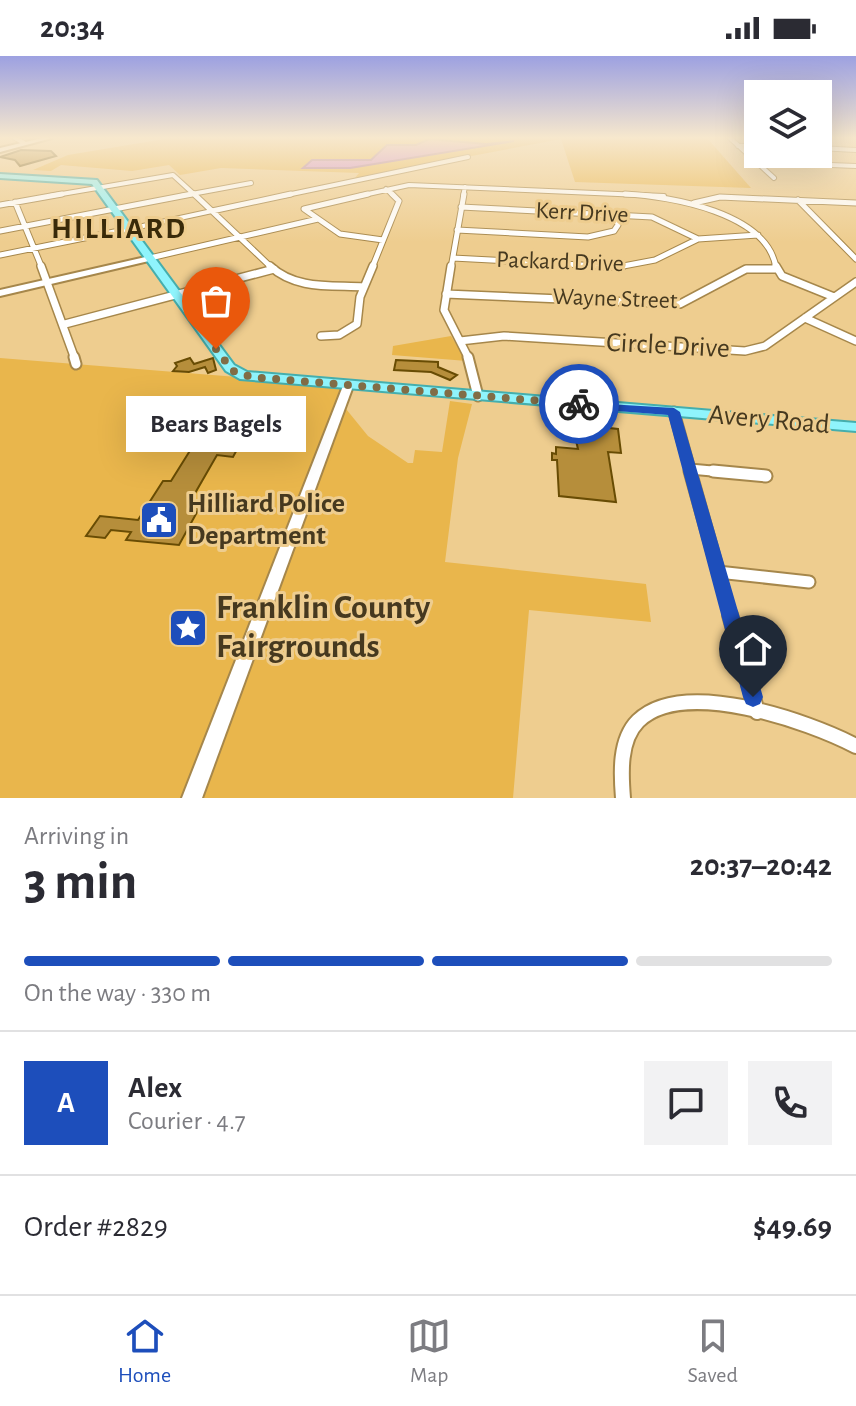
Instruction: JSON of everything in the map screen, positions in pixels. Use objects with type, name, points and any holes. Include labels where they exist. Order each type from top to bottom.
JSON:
[{"type":"main road","points":[[3,177],[89,180],[115,209],[177,295]]},
{"type":"main road","points":[[0,293],[150,258]]},
{"type":"main road","name":"Avery Road","points":[[177,295],[230,368],[251,377],[856,427]]},
{"type":"street","points":[[0,255],[394,173]]},
{"type":"street","points":[[767,173],[774,178]]},
{"type":"street","points":[[0,205],[173,175],[289,282],[364,287]]},
{"type":"street","points":[[0,231],[251,183]]},
{"type":"street","points":[[383,240],[346,236],[305,207],[409,185],[645,195],[694,203],[739,220],[758,235],[774,255],[776,269],[799,285],[834,297]]},
{"type":"street","points":[[465,187],[444,310],[447,326],[475,366],[478,396]]},
{"type":"street","points":[[321,336],[339,335],[357,324],[364,287],[399,201],[386,189]]},
{"type":"street","points":[[694,203],[720,197],[856,203]]},
{"type":"street","points":[[798,200],[856,259]]},
{"type":"street","points":[[15,202],[65,324],[76,364]]},
{"type":"street","name":"Kerr Drive","points":[[461,207],[615,214],[665,220],[698,239]]},
{"type":"street","points":[[457,230],[588,237],[614,231],[618,225],[615,214]]},
{"type":"street","points":[[150,258],[318,219]]},
{"type":"street","name":"Packard Drive","points":[[453,258],[618,267],[655,260],[698,239],[758,235]]},
{"type":"street","points":[[65,324],[274,269]]},
{"type":"street","name":"Wayne Street","points":[[446,294],[680,304],[746,269],[776,269]]},
{"type":"street","name":"Circle Drive","points":[[460,341],[504,336],[745,351],[765,346],[856,282]]},
{"type":"street","points":[[805,318],[856,341]]},
{"type":"street","points":[[192,798],[348,386]]},
{"type":"street","points":[[674,412],[757,712]]},
{"type":"street","points":[[690,469],[766,476]]},
{"type":"street","points":[[718,572],[809,582]]},
{"type":"street","points":[[623,798],[626,741],[640,719],[683,704],[787,716],[836,733],[856,746]]},
{"type":"shaded area","points":[[349,173],[383,173],[355,178],[359,173]]},
{"type":"shaded area","points":[[572,173],[737,173],[751,188],[575,182]]},
{"type":"shaded area","points":[[451,336],[467,361],[392,355],[393,346]]},
{"type":"shaded area","name":"Franklin County Fairgrounds","points":[[0,358],[348,386],[342,404],[368,436],[408,463],[413,463],[415,450],[442,452],[450,401],[472,404],[458,458],[445,562],[646,584],[651,622],[529,610],[513,798],[0,798]]},
{"type":"building","points":[[190,358],[194,364],[213,358],[216,370],[208,373],[205,367],[189,372],[173,371],[177,366],[175,363]]},
{"type":"building","points":[[396,360],[438,362],[438,367],[457,375],[450,380],[431,372],[394,370]]},
{"type":"building","points":[[572,424],[618,429],[621,453],[608,452],[616,502],[559,496],[557,460],[552,460],[552,453],[556,454],[556,447],[578,449]]},
{"type":"building","points":[[206,425],[248,429],[233,457],[217,455],[190,502],[202,503],[179,545],[126,540],[131,532],[111,530],[105,538],[86,536],[100,516],[138,520],[163,481],[171,481]]},
{"type":"way so far","points":[[216,349],[233,371],[251,377],[579,404]]},
{"type":"place","name":"Bears Bagels","points":[[216,349]]},
{"type":"place","name":"Hilliard Police Department","points":[[159,520]]},
{"type":"place","name":"Franklin County Fairgrounds","points":[[188,628]]},
{"type":"district","name":"HILLIARD","points":[[119,229]]},
{"type":"route","points":[[579,404],[674,412],[753,697]]}]
